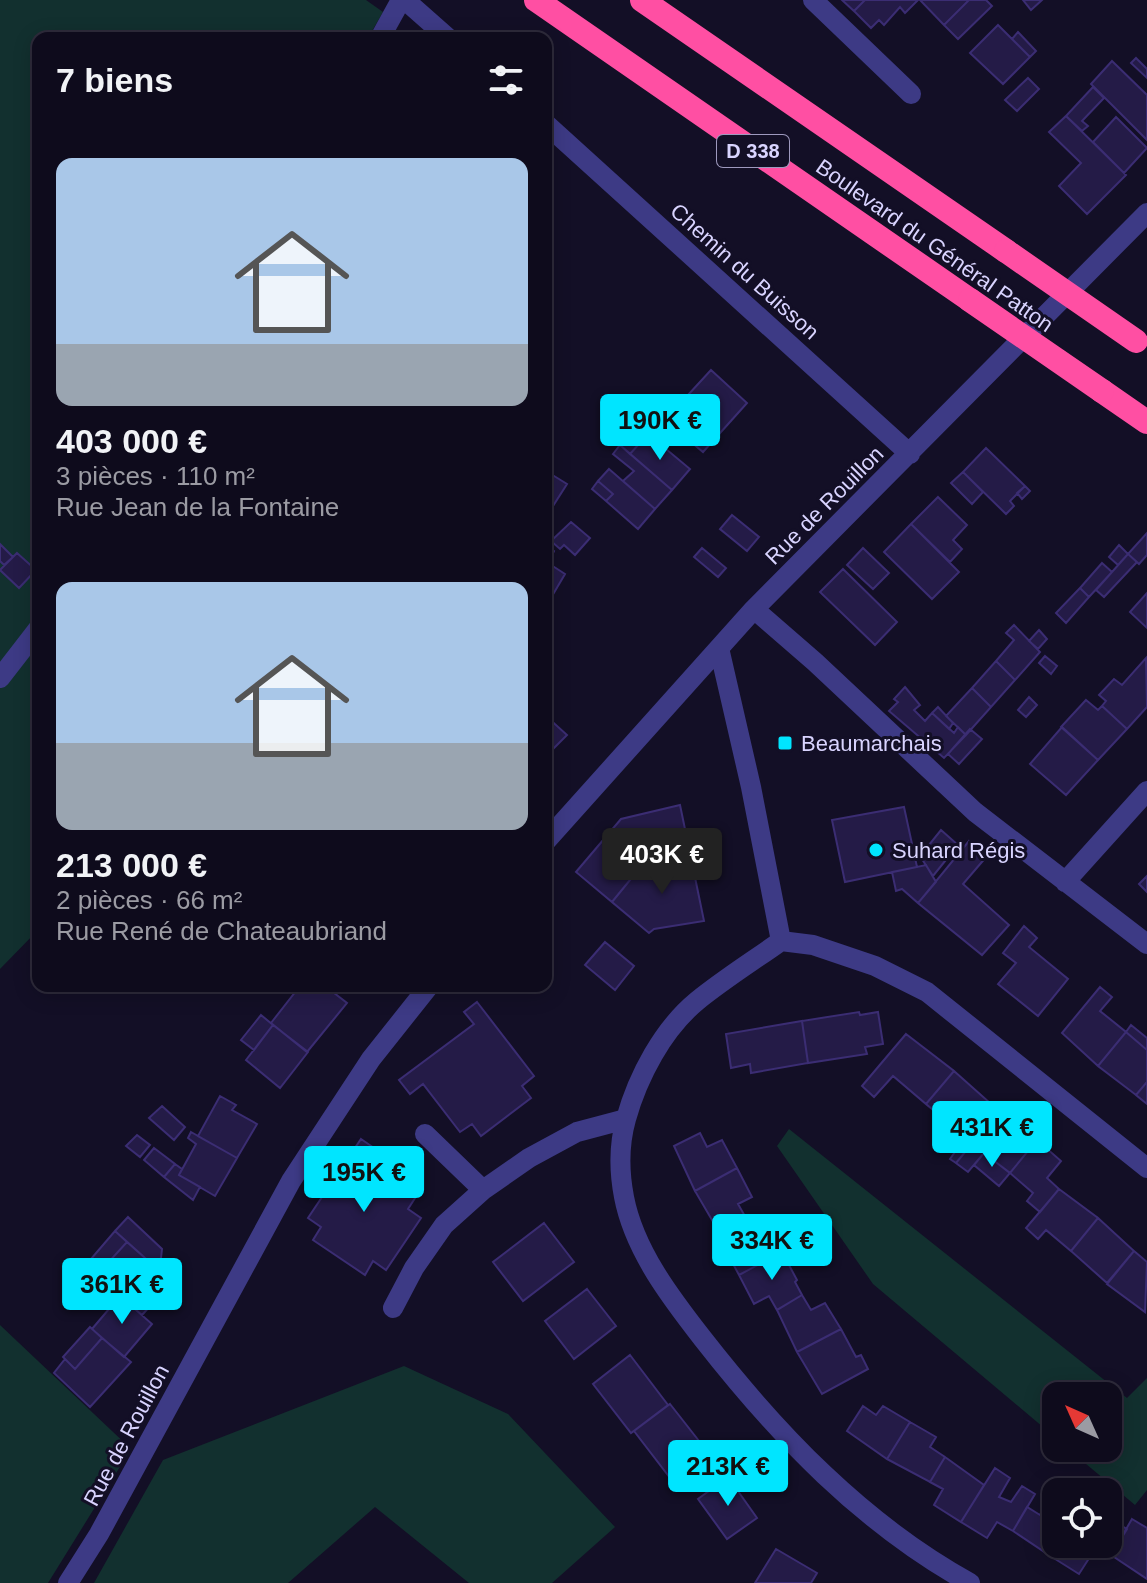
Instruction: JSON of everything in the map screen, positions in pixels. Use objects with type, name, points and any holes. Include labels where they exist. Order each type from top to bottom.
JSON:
[{"type":"highway","name":"Boulevard du Général Patton","points":[[536,0],[1147,422]]},
{"type":"highway","name":"Boulevard du Général Patton","points":[[642,0],[1142,344]]},
{"type":"street","points":[[384,32],[403,0],[441,32]]},
{"type":"street","points":[[813,0],[911,94]]},
{"type":"street","name":"Chemin du Buisson","points":[[552,129],[910,454]]},
{"type":"street","name":"Rue de Rouillon","points":[[552,834],[754,609],[1147,213]]},
{"type":"street","points":[[754,609],[975,812],[1147,944]]},
{"type":"street","points":[[0,678],[32,637]]},
{"type":"street","points":[[719,648],[751,787],[781,941]]},
{"type":"street","points":[[1065,882],[1147,791]]},
{"type":"street","points":[[970,1583],[935,1564],[844,1493],[776,1429],[675,1303],[635,1231],[624,1199],[620,1157],[626,1119],[645,1069],[668,1032],[695,1002],[781,941],[813,945],[863,962],[927,992],[1147,1168]]},
{"type":"street","name":"Rue de Rouillon","points":[[68,1583],[99,1534],[291,1181],[371,1059],[424,992]]},
{"type":"street","points":[[393,1308],[414,1268],[444,1225],[483,1190],[529,1158],[577,1132],[626,1119]]},
{"type":"street","points":[[425,1134],[483,1190]]},
{"type":"green space","points":[[0,0],[366,0],[383,12],[371,32],[32,32],[32,936],[0,969]]},
{"type":"green space","points":[[789,1129],[1107,1382],[1042,1382],[1042,1426],[873,1284],[777,1146]]},
{"type":"green space","points":[[0,1325],[131,1449],[48,1583],[0,1583]]},
{"type":"green space","points":[[404,1366],[508,1414],[615,1527],[552,1583],[469,1583],[375,1507],[288,1583],[94,1583],[163,1460]]},
{"type":"green space","points":[[1147,1378],[1147,1490],[1135,1505],[1122,1494],[1122,1478],[1103,1478],[1084,1462],[1122,1462],[1122,1394],[1127,1398]]},
{"type":"building","points":[[842,0],[865,0],[854,11]]},
{"type":"building","points":[[865,0],[918,0],[905,13],[900,7],[884,25],[879,20],[871,28],[854,11]]},
{"type":"building","points":[[920,0],[969,0],[944,25]]},
{"type":"building","points":[[969,0],[986,0],[992,6],[958,39],[944,25]]},
{"type":"building","points":[[1023,0],[1042,0],[1031,10]]},
{"type":"building","points":[[998,25],[1030,57],[1003,84],[970,53]]},
{"type":"building","points":[[1018,32],[1036,51],[1030,57],[1012,39]]},
{"type":"building","points":[[1136,58],[1147,69],[1147,78],[1131,63]]},
{"type":"building","points":[[1112,61],[1147,95],[1147,140],[1091,84]]},
{"type":"building","points":[[1028,78],[1039,89],[1017,111],[1005,100]]},
{"type":"building","points":[[1093,87],[1104,98],[1082,121],[1088,126],[1082,131],[1066,116]]},
{"type":"building","points":[[1066,116],[1126,175],[1087,214],[1059,186],[1081,163],[1049,132]]},
{"type":"building","points":[[1116,117],[1147,148],[1124,173],[1093,142]]},
{"type":"building","points":[[711,370],[747,403],[703,452],[665,420]]},
{"type":"building","points":[[631,408],[641,416],[627,432],[616,423]]},
{"type":"building","points":[[638,425],[648,434],[630,454],[620,445]]},
{"type":"building","points":[[648,434],[690,469],[672,490],[630,454]]},
{"type":"building","points":[[620,445],[672,490],[655,509],[623,481],[634,471],[613,454]]},
{"type":"building","points":[[986,448],[1025,486],[1010,501],[1014,506],[1006,514],[963,472]]},
{"type":"building","points":[[609,469],[655,509],[638,529],[606,501],[613,494],[598,481]]},
{"type":"building","points":[[963,472],[983,492],[972,504],[951,483]]},
{"type":"building","points":[[552,475],[567,484],[552,508]]},
{"type":"building","points":[[598,481],[613,494],[606,501],[592,489]]},
{"type":"building","points":[[1025,486],[1030,491],[1022,499],[1017,493]]},
{"type":"building","points":[[938,497],[967,525],[953,540],[962,549],[950,562],[911,524]]},
{"type":"building","points":[[732,515],[759,537],[747,551],[720,529]]},
{"type":"building","points":[[571,522],[590,538],[575,555],[564,545],[560,549],[552,540]]},
{"type":"building","points":[[911,524],[959,572],[932,599],[884,552]]},
{"type":"building","points":[[1147,533],[1147,555],[1139,564],[1128,554]]},
{"type":"building","points":[[0,544],[13,557],[4,565],[0,561]]},
{"type":"building","points":[[1119,545],[1128,554],[1118,565],[1109,557]]},
{"type":"building","points":[[702,548],[726,568],[718,577],[694,557]]},
{"type":"building","points":[[863,548],[889,573],[873,589],[847,565]]},
{"type":"building","points":[[17,553],[32,566],[32,574],[19,588],[0,570]]},
{"type":"building","points":[[1128,554],[1137,562],[1104,597],[1096,590]]},
{"type":"building","points":[[1102,563],[1112,572],[1089,597],[1080,588]]},
{"type":"building","points":[[552,566],[565,574],[552,596]]},
{"type":"building","points":[[843,569],[897,622],[875,645],[820,592]]},
{"type":"building","points":[[1080,588],[1089,597],[1066,623],[1056,613]]},
{"type":"building","points":[[1147,593],[1147,628],[1130,612]]},
{"type":"building","points":[[1014,625],[1040,652],[1015,680],[996,661],[1014,640],[1006,633]]},
{"type":"building","points":[[1039,630],[1047,639],[1038,649],[1029,641]]},
{"type":"building","points":[[1045,656],[1057,666],[1051,674],[1039,663]]},
{"type":"building","points":[[1146,658],[1147,707],[1127,729],[1102,706],[1106,701],[1099,695],[1114,679],[1122,685]]},
{"type":"building","points":[[996,661],[1015,680],[991,707],[972,688]]},
{"type":"building","points":[[905,687],[920,705],[914,710],[925,721],[932,713],[954,733],[958,727],[966,735],[944,758],[889,711],[898,702],[894,699]]},
{"type":"building","points":[[972,688],[991,707],[966,735],[946,716]]},
{"type":"building","points":[[1029,697],[1037,705],[1026,717],[1018,710]]},
{"type":"building","points":[[1086,700],[1098,710],[1102,706],[1127,729],[1098,760],[1061,727]]},
{"type":"building","points":[[938,707],[953,723],[949,729],[932,713]]},
{"type":"building","points":[[552,721],[567,735],[552,750]]},
{"type":"building","points":[[1062,727],[1098,760],[1066,795],[1030,764]]},
{"type":"building","points":[[970,729],[982,739],[959,764],[948,754]]},
{"type":"building","points":[[680,805],[691,858],[639,869],[612,902],[576,872],[621,819]]},
{"type":"building","name":"Suhard Régis","points":[[904,807],[917,867],[845,882],[832,820]]},
{"type":"building","points":[[941,830],[958,845],[933,876],[920,856]]},
{"type":"building","points":[[969,841],[987,856],[963,884],[1009,925],[982,955],[918,903]]},
{"type":"building","points":[[691,858],[704,921],[654,929],[649,933],[612,902],[639,869]]},
{"type":"building","points":[[926,865],[936,882],[918,903],[902,889],[896,891],[892,872]]},
{"type":"building","points":[[1147,876],[1147,892],[1139,884]]},
{"type":"building","points":[[1024,926],[1037,938],[1029,947],[1068,979],[1038,1016],[998,984],[1016,963],[1003,953]]},
{"type":"building","points":[[605,942],[634,966],[615,990],[585,965]]},
{"type":"building","points":[[1100,987],[1112,997],[1100,1011],[1126,1032],[1098,1066],[1062,1033]]},
{"type":"building","points":[[295,992],[333,992],[347,1003],[307,1052],[271,1023]]},
{"type":"building","points":[[477,1002],[534,1076],[522,1086],[531,1098],[481,1136],[472,1124],[460,1132],[423,1084],[410,1094],[399,1080],[474,1024],[464,1012]]},
{"type":"building","points":[[859,1012],[860,1015],[878,1012],[883,1044],[865,1047],[867,1054],[808,1063],[802,1021]]},
{"type":"building","points":[[261,1015],[273,1025],[254,1050],[241,1040]]},
{"type":"building","points":[[802,1021],[808,1063],[751,1073],[750,1064],[731,1068],[726,1034]]},
{"type":"building","points":[[273,1025],[308,1052],[280,1088],[246,1060]]},
{"type":"building","points":[[1131,1025],[1147,1038],[1147,1050],[1126,1032]]},
{"type":"building","points":[[1126,1032],[1147,1050],[1147,1082],[1136,1095],[1098,1066]]},
{"type":"building","points":[[906,1034],[954,1071],[926,1104],[893,1076],[874,1097],[862,1086]]},
{"type":"building","points":[[954,1071],[999,1111],[956,1163],[950,1159],[957,1149],[951,1143],[960,1132],[926,1104]]},
{"type":"building","points":[[1147,1082],[1147,1104],[1136,1095]]},
{"type":"building","points":[[220,1096],[236,1105],[232,1110],[257,1124],[237,1158],[198,1136]]},
{"type":"building","points":[[162,1106],[185,1127],[174,1140],[149,1118]]},
{"type":"building","points":[[999,1111],[1037,1140],[1010,1173],[984,1153],[968,1172],[956,1163]]},
{"type":"building","points":[[191,1132],[237,1158],[215,1196],[179,1175],[196,1144],[188,1138]]},
{"type":"building","points":[[700,1133],[707,1147],[722,1140],[737,1168],[695,1191],[674,1146]]},
{"type":"building","points":[[137,1135],[150,1145],[140,1157],[126,1146]]},
{"type":"building","points":[[361,1139],[374,1148],[365,1161],[417,1195],[408,1209],[421,1218],[386,1270],[373,1261],[365,1275],[313,1240],[321,1227],[308,1218]]},
{"type":"building","points":[[1037,1140],[1061,1161],[1047,1178],[1059,1189],[1040,1212],[1027,1201],[1033,1193],[1010,1173]]},
{"type":"building","points":[[154,1148],[175,1164],[164,1177],[144,1160]]},
{"type":"building","points":[[984,1153],[1010,1173],[999,1186],[974,1165]]},
{"type":"building","points":[[175,1164],[182,1169],[179,1175],[200,1187],[193,1200],[164,1177]]},
{"type":"building","points":[[737,1168],[752,1197],[738,1204],[746,1218],[719,1232],[695,1191]]},
{"type":"building","points":[[1059,1189],[1098,1218],[1071,1251],[1046,1230],[1038,1239],[1026,1228]]},
{"type":"building","points":[[128,1217],[162,1249],[161,1258],[154,1266],[115,1231]]},
{"type":"building","points":[[746,1218],[753,1232],[767,1225],[782,1252],[739,1275],[719,1232]]},
{"type":"building","points":[[1098,1218],[1134,1251],[1107,1283],[1071,1251]]},
{"type":"building","points":[[544,1223],[574,1262],[523,1301],[493,1262]]},
{"type":"building","points":[[115,1231],[127,1242],[96,1276],[85,1266]]},
{"type":"building","points":[[127,1242],[172,1282],[142,1315],[96,1276]]},
{"type":"building","points":[[1134,1251],[1147,1262],[1145,1312],[1107,1284]]},
{"type":"building","points":[[782,1252],[802,1295],[777,1310],[769,1296],[754,1304],[739,1275]]},
{"type":"building","points":[[587,1289],[616,1326],[574,1359],[545,1321]]},
{"type":"building","points":[[802,1295],[811,1310],[825,1303],[841,1329],[797,1352],[777,1310]]},
{"type":"building","points":[[120,1296],[152,1324],[124,1357],[92,1329]]},
{"type":"building","points":[[90,1327],[102,1338],[75,1369],[63,1357]]},
{"type":"building","points":[[841,1329],[856,1357],[861,1355],[868,1369],[822,1394],[797,1352]]},
{"type":"building","points":[[102,1338],[131,1362],[90,1407],[54,1373],[65,1359],[75,1369]]},
{"type":"building","points":[[630,1355],[668,1405],[631,1433],[593,1384]]},
{"type":"building","points":[[670,1404],[710,1455],[674,1483],[634,1431]]},
{"type":"building","points":[[863,1406],[876,1415],[883,1406],[910,1422],[887,1459],[847,1431]]},
{"type":"building","points":[[910,1422],[936,1437],[930,1447],[945,1457],[930,1482],[887,1459]]},
{"type":"building","points":[[945,1457],[984,1485],[961,1522],[934,1505],[943,1489],[930,1482]]},
{"type":"building","points":[[995,1468],[1010,1478],[999,1497],[1011,1502],[1022,1486],[1035,1494],[1013,1531],[997,1522],[987,1538],[961,1522]]},
{"type":"building","points":[[728,1477],[757,1518],[727,1539],[698,1499]]},
{"type":"building","points":[[1027,1507],[1040,1515],[1042,1512],[1042,1550],[1013,1531]]},
{"type":"building","points":[[1132,1519],[1147,1528],[1147,1579],[1116,1558],[1122,1558],[1122,1536]]},
{"type":"building","points":[[776,1549],[817,1573],[811,1583],[755,1583]]},
{"type":"building","points":[[1054,1558],[1089,1558],[1079,1574]]},
{"type":"place","name":"Beaumarchais","points":[[785,743]]},
{"type":"place","name":"Suhard Régis","points":[[876,850]]}]
